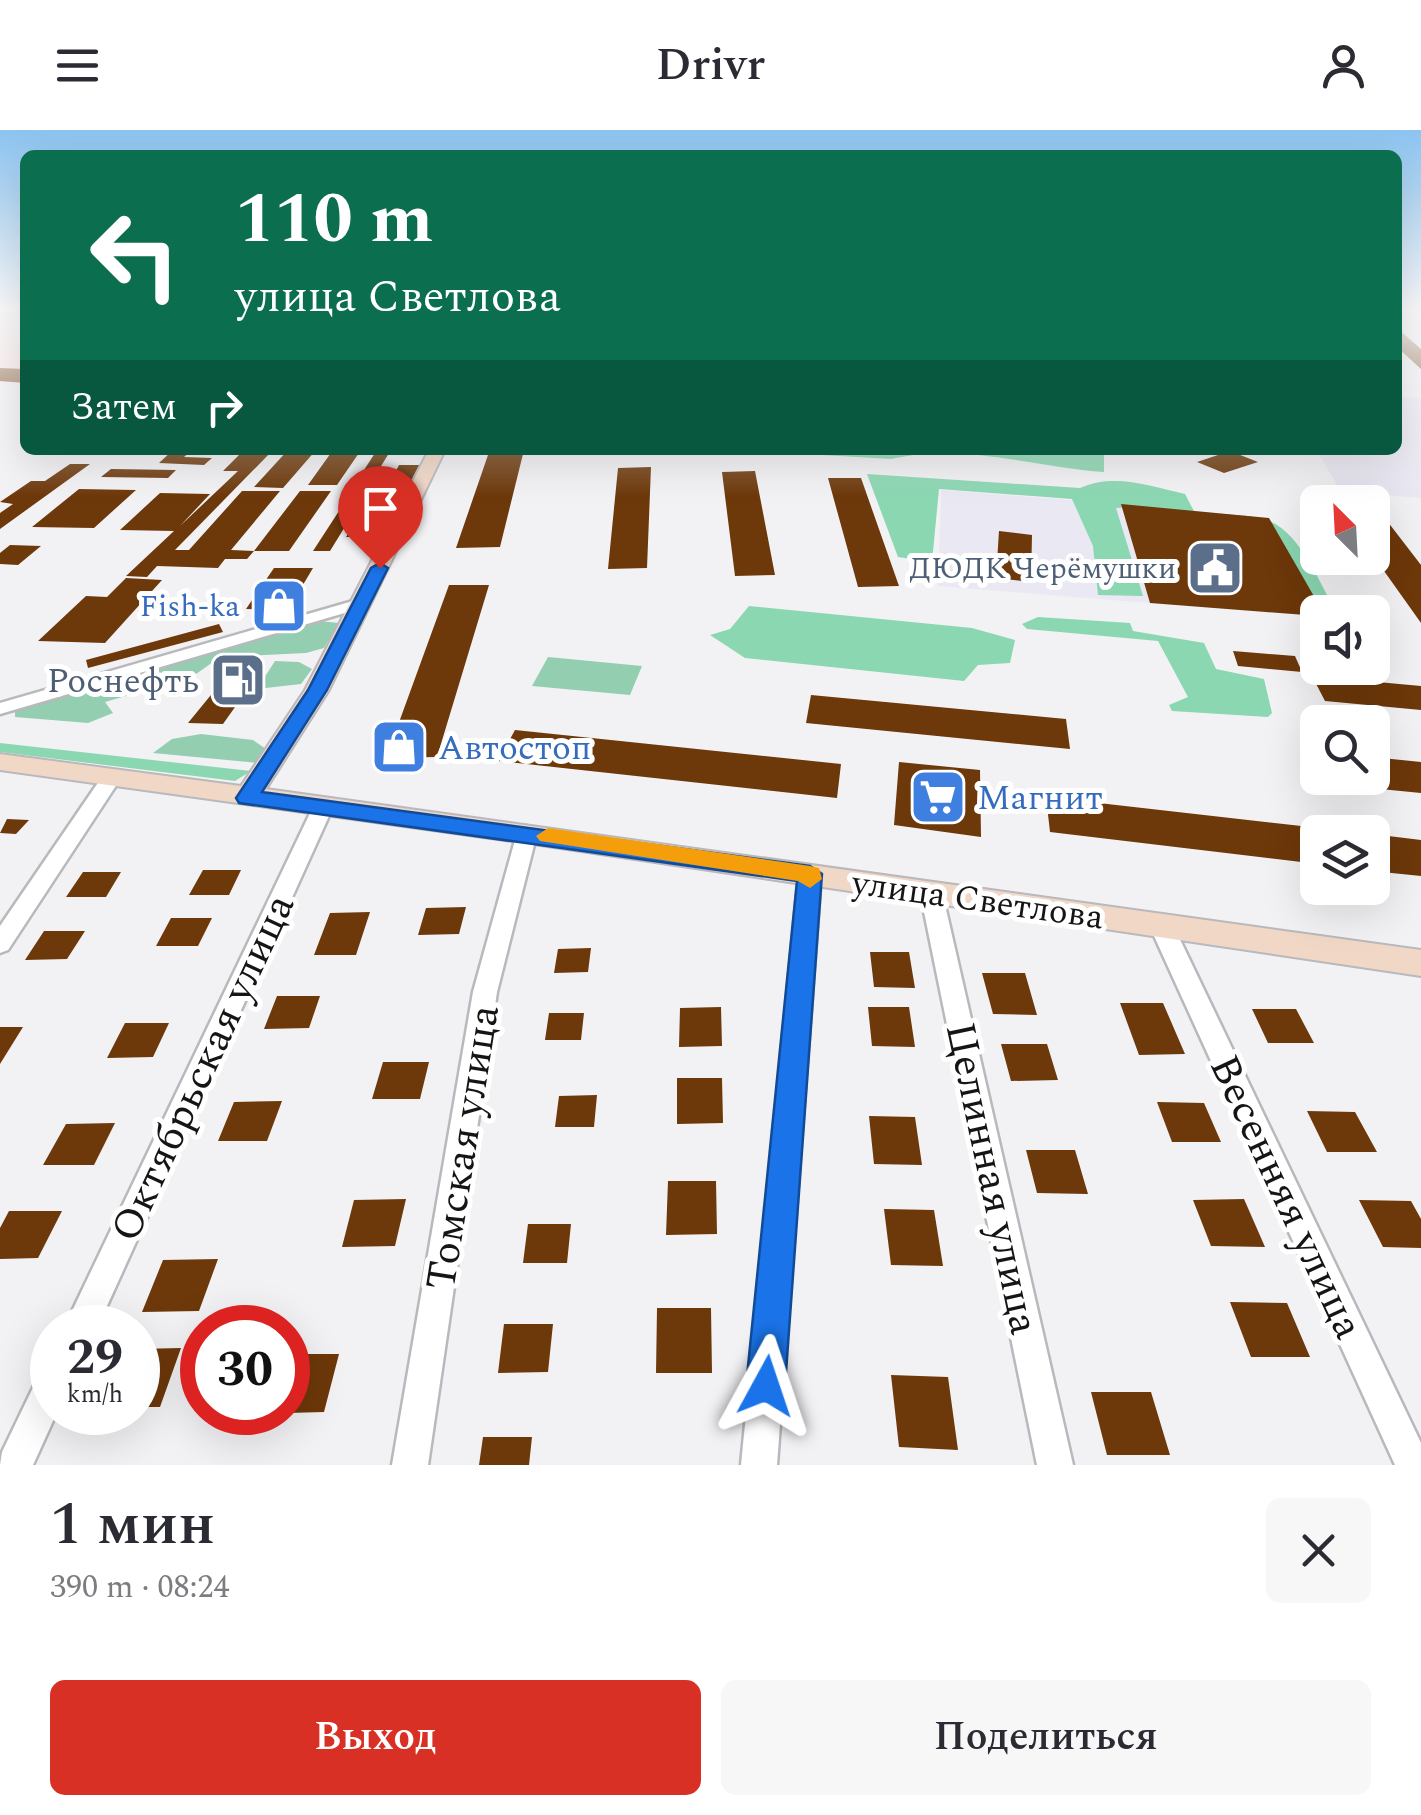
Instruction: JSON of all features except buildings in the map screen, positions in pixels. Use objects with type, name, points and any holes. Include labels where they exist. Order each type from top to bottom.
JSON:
[{"type":"main road","points":[[247,798],[318,690],[434,455]]},
{"type":"main road","name":"улица Светлова","points":[[0,762],[247,798],[527,832],[1421,964]]},
{"type":"street","points":[[9,707],[360,604]]},
{"type":"street","points":[[0,944],[111,778]]},
{"type":"street","name":"Октябрьская улица","points":[[91,1305],[323,807]]},
{"type":"street","name":"Томская улица","points":[[410,1465],[485,992],[527,832]]},
{"type":"street","points":[[759,1465],[810,874]]},
{"type":"street","name":"Целинная улица","points":[[931,892],[1055,1465]]},
{"type":"street","name":"Весенняя улица","points":[[1162,927],[1413,1465]]},
{"type":"street","points":[[15,1465],[30,1433]]},
{"type":"shaded area","points":[[0,372],[20,372],[20,383],[0,381]]},
{"type":"shaded area","points":[[1402,397],[1421,398],[1421,498],[1390,495],[1390,485],[1337,485],[1319,455],[1402,455]]},
{"type":"shaded area","points":[[941,490],[1121,504],[1150,603],[938,586]]},
{"type":"green space","points":[[822,455],[913,455],[891,459]]},
{"type":"green space","points":[[980,455],[1104,455],[1104,472],[1077,469]]},
{"type":"green space","points":[[867,474],[1080,488],[1119,481],[1185,494],[1195,513],[1250,516],[1279,526],[1300,548],[1300,575],[1316,575],[1328,595],[1300,595],[1300,604],[1131,507],[1116,508],[1143,596],[1098,595],[1093,546],[1072,499],[939,489],[932,562],[898,557]]},
{"type":"green space","points":[[749,606],[972,628],[1015,640],[1010,663],[978,665],[964,681],[745,658],[710,635],[730,629]]},
{"type":"green space","points":[[1038,617],[1130,623],[1133,631],[1204,643],[1216,669],[1264,679],[1272,713],[1268,717],[1172,711],[1169,705],[1188,697],[1158,641],[1027,629],[1022,624]]},
{"type":"green space","points":[[319,621],[339,623],[324,648],[306,653],[220,657],[175,689],[171,683],[105,702],[113,713],[88,723],[15,717],[15,709]]},
{"type":"green space","points":[[548,657],[642,666],[630,695],[532,686]]},
{"type":"green space","points":[[275,661],[299,662],[312,669],[301,684],[257,689]]},
{"type":"green space","points":[[201,734],[253,740],[266,749],[259,763],[153,753],[172,739]]},
{"type":"green space","points":[[0,743],[251,771],[235,781],[0,752]]},
{"type":"slow traffic","points":[[548,836],[810,874],[810,879]]},
{"type":"place","name":"ДЮДК Черёмушки","points":[[1215,568]]},
{"type":"place","name":"Fish-ka","points":[[279,606]]},
{"type":"place","name":"Роснефть","points":[[238,680]]},
{"type":"place","name":"Автостоп","points":[[399,747]]},
{"type":"place","name":"Магнит","points":[[938,797]]},
{"type":"route","points":[[380,568],[318,690],[247,798],[498,828],[810,874],[766,1386]]}]
